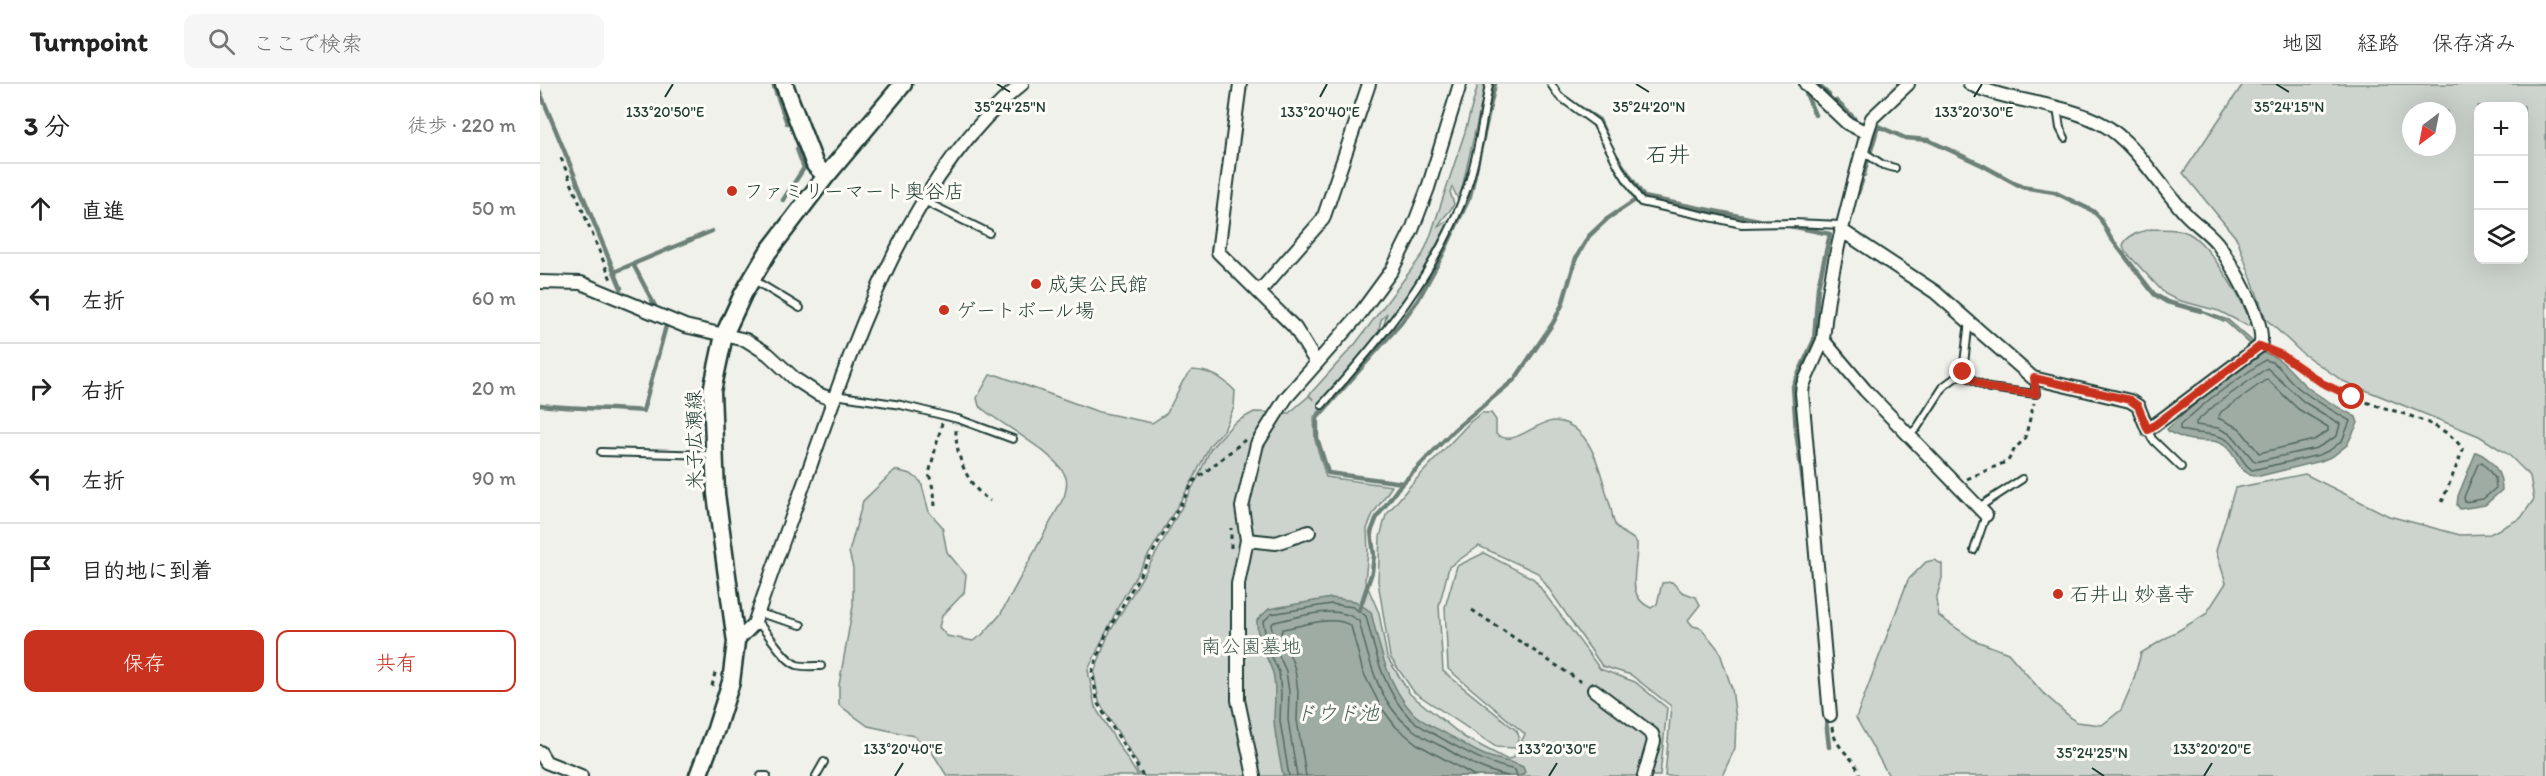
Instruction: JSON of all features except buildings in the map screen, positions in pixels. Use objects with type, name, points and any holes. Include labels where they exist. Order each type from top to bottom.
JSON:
[{"type":"main road","points":[[784,84],[815,165],[826,176]]},
{"type":"main road","name":"米子広瀬線","points":[[703,774],[731,682],[736,642],[716,494],[714,456],[712,391],[724,335],[768,252],[826,176],[903,84]]},
{"type":"street","points":[[736,642],[756,617],[834,398],[885,274],[924,201],[954,154],[980,123],[1022,84]]},
{"type":"street","points":[[1240,84],[1218,252],[1295,328],[1316,362]]},
{"type":"street","points":[[1259,292],[1323,219],[1369,84]]},
{"type":"street","points":[[1254,776],[1238,700],[1238,584],[1247,540],[1242,507],[1257,444],[1286,398],[1359,315],[1392,270],[1412,230],[1428,188],[1460,84]]},
{"type":"street","points":[[1806,84],[1847,123],[1867,133]]},
{"type":"street","points":[[1830,715],[1802,393],[1803,385],[1823,339],[1826,303],[1841,228],[1872,118],[1908,84]]},
{"type":"street","points":[[1841,228],[1935,292],[2034,378],[2130,400],[2138,406],[2148,430],[2260,346],[2261,331],[2240,281],[2218,244],[2183,212],[2159,178],[2111,130],[2102,124],[2057,108],[1985,91],[1970,84]]},
{"type":"street","points":[[540,282],[581,284],[685,326],[746,340],[768,354],[795,379],[818,394],[834,398]]},
{"type":"street","points":[[1823,339],[1865,390],[1983,511]]},
{"type":"street","points":[[1247,540],[1276,543],[1309,532]]},
{"type":"street","points":[[1594,690],[1652,734],[1654,741],[1644,776]]},
{"type":"street","points":[[542,759],[581,776]]},
{"type":"lane","points":[[1322,405],[1379,341],[1410,301],[1451,225],[1468,185],[1489,84]]},
{"type":"lane","points":[[1551,84],[1558,96],[1596,123],[1641,202],[1742,224],[1793,222],[1841,228]]},
{"type":"lane","points":[[2057,108],[2060,128],[2065,138]]},
{"type":"lane","points":[[1862,151],[1883,165],[1894,168]]},
{"type":"lane","points":[[924,201],[989,233]]},
{"type":"lane","points":[[752,279],[800,308]]},
{"type":"lane","points":[[1909,435],[1917,428],[1944,386],[1963,372],[1969,320]]},
{"type":"lane","points":[[1961,374],[1989,388],[2036,394],[2034,378]]},
{"type":"lane","points":[[834,398],[901,405],[957,419],[1013,439]]},
{"type":"lane","points":[[2148,430],[2152,439],[2181,467]]},
{"type":"lane","points":[[602,452],[714,456]]},
{"type":"lane","points":[[1974,550],[1983,511],[2022,479]]},
{"type":"lane","points":[[756,617],[801,625]]},
{"type":"lane","points":[[756,617],[789,660],[798,666],[821,666]]},
{"type":"lane","points":[[816,776],[824,762]]},
{"type":"lane","points":[[761,776],[767,776]]},
{"type":"path","points":[[561,158],[613,286],[615,298]]},
{"type":"path","points":[[2260,346],[2282,355],[2322,383],[2374,405],[2415,417],[2458,442],[2463,450],[2461,458],[2442,502]]},
{"type":"path","points":[[1958,485],[1974,474],[2008,460],[2025,438],[2036,394]]},
{"type":"path","points":[[935,506],[934,492],[928,474],[944,416]]},
{"type":"path","points":[[957,419],[956,440],[966,473],[980,494],[990,501]]},
{"type":"path","points":[[1143,776],[1098,704],[1092,672],[1106,634],[1194,481],[1237,445],[1249,438]]},
{"type":"path","points":[[1472,610],[1594,690]]},
{"type":"path","points":[[1830,715],[1836,744],[1857,767],[1860,776]]},
{"type":"green space","name":"南公園墓地","points":[[1478,84],[1486,84],[1459,201],[1452,187],[1450,192],[1454,204],[1438,227],[1451,218],[1406,301],[1382,332],[1387,313],[1381,320],[1378,336],[1318,403],[1323,407],[1314,417],[1315,440],[1326,477],[1392,486],[1373,514],[1367,529],[1368,552],[1365,581],[1379,613],[1387,657],[1410,694],[1464,737],[1506,759],[1513,758],[1525,734],[1448,669],[1445,607],[1457,566],[1484,553],[1534,579],[1600,669],[1635,682],[1667,708],[1660,776],[1140,776],[1136,769],[1139,766],[1099,702],[1094,673],[1108,635],[1157,552],[1197,479],[1211,448],[1234,423],[1254,412],[1289,413],[1309,396],[1314,400],[1309,395],[1356,343],[1423,254],[1465,132]]},
{"type":"green space","points":[[2243,84],[2546,84],[2546,776],[1889,776],[1856,718],[1908,580],[1926,562],[1934,560],[1942,564],[1942,578],[1936,600],[1939,616],[1974,640],[2008,653],[2042,692],[2076,722],[2102,725],[2121,710],[2133,682],[2141,653],[2206,614],[2226,583],[2216,551],[2235,488],[2305,474],[2389,516],[2460,535],[2490,534],[2521,518],[2534,499],[2530,476],[2509,455],[2479,436],[2343,381],[2302,353],[2266,319],[2237,239],[2183,173]]},
{"type":"green space","points":[[2151,229],[2179,230],[2188,233],[2206,248],[2241,301],[2251,323],[2248,326],[2219,311],[2177,300],[2165,294],[2125,251],[2123,245],[2131,236]]},
{"type":"green space","points":[[1192,370],[1211,373],[1221,378],[1235,391],[1234,407],[1224,430],[1210,445],[1194,478],[1120,603],[1088,670],[1095,707],[1138,776],[947,776],[932,752],[914,736],[868,726],[839,705],[839,685],[853,606],[853,568],[849,552],[863,501],[895,470],[911,474],[921,482],[929,512],[942,526],[947,552],[966,575],[964,593],[942,616],[939,627],[947,636],[973,641],[982,635],[1000,615],[1064,497],[1067,485],[1061,468],[1027,439],[979,406],[977,398],[990,375],[997,375],[1099,412],[1152,423],[1167,413],[1183,381]]},
{"type":"green space","points":[[1482,413],[1491,413],[1496,420],[1496,434],[1506,438],[1515,437],[1544,423],[1555,421],[1566,423],[1579,432],[1586,439],[1595,458],[1615,524],[1618,529],[1637,543],[1634,580],[1638,596],[1651,608],[1657,604],[1662,583],[1672,582],[1682,592],[1696,597],[1700,605],[1688,620],[1693,626],[1701,628],[1719,650],[1732,689],[1736,719],[1735,748],[1722,776],[1665,776],[1671,706],[1631,675],[1602,666],[1538,573],[1479,546],[1449,567],[1439,606],[1443,671],[1517,731],[1519,737],[1515,748],[1496,747],[1414,692],[1390,657],[1378,581],[1380,537],[1386,515],[1471,421]]},
{"type":"water","points":[[2195,309],[2228,320],[2253,342],[2250,344],[2226,322]]},
{"type":"water","points":[[2263,353],[2277,358],[2311,390],[2356,417],[2358,423],[2347,445],[2333,456],[2321,461],[2260,476],[2252,475],[2242,469],[2230,451],[2221,444],[2213,441],[2196,441],[2169,432],[2167,429],[2206,394]]},
{"type":"water","points":[[2476,452],[2487,458],[2495,467],[2502,490],[2485,505],[2460,509],[2457,505],[2458,496]]},
{"type":"water","name":"ドウド池","points":[[1331,598],[1355,601],[1371,612],[1381,652],[1391,678],[1404,702],[1417,717],[1476,751],[1523,767],[1525,772],[1521,776],[1283,776],[1276,741],[1273,673],[1260,641],[1257,620],[1269,609]]},
{"type":"waterway","points":[[773,84],[787,123]]},
{"type":"waterway","points":[[1403,483],[1328,473],[1317,438],[1317,418],[1401,323],[1418,300],[1442,256],[1470,196],[1495,84]]},
{"type":"waterway","points":[[1817,84],[1829,95]]},
{"type":"waterway","points":[[1805,91],[1815,115]]},
{"type":"waterway","points":[[540,92],[621,288]]},
{"type":"waterway","points":[[1836,101],[1854,118]]},
{"type":"waterway","points":[[1571,102],[1599,120],[1610,145]]},
{"type":"waterway","points":[[1871,150],[1878,126],[1905,138],[1928,140],[2022,187],[2054,192],[2093,211],[2154,294],[2167,302],[2201,311]]},
{"type":"waterway","points":[[783,200],[804,168],[797,149]]},
{"type":"waterway","points":[[1617,157],[1644,197],[1759,220]]},
{"type":"waterway","points":[[1864,175],[1867,162]]},
{"type":"waterway","points":[[1858,193],[1862,181]]},
{"type":"waterway","points":[[1359,611],[1372,572],[1374,555],[1371,532],[1377,517],[1398,488],[1454,430],[1515,379],[1553,323],[1562,305],[1576,258],[1589,236],[1607,219],[1634,201]]},
{"type":"waterway","points":[[1785,225],[1830,234],[1818,287],[1814,340],[1793,386],[1796,431],[1805,497]]},
{"type":"waterway","points":[[614,272],[712,231]]},
{"type":"waterway","points":[[633,264],[655,306]]},
{"type":"waterway","points":[[540,405],[643,411],[666,326]]},
{"type":"waterway","points":[[1819,657],[1829,747]]},
{"type":"place","name":"ファミリーマート奥谷店","points":[[732,191]]},
{"type":"place","name":"成実公民館","points":[[1036,284]]},
{"type":"place","name":"ゲートボール場","points":[[944,310]]},
{"type":"place","name":"石井山 妙喜寺","points":[[2058,594]]},
{"type":"district","name":"石井","points":[[1668,154]]},
{"type":"route","points":[[1963,372],[1961,374],[1989,388],[2036,394],[2034,378],[2130,400],[2138,406],[2148,430],[2167,418],[2260,346],[2282,355],[2322,383],[2352,397]]}]
